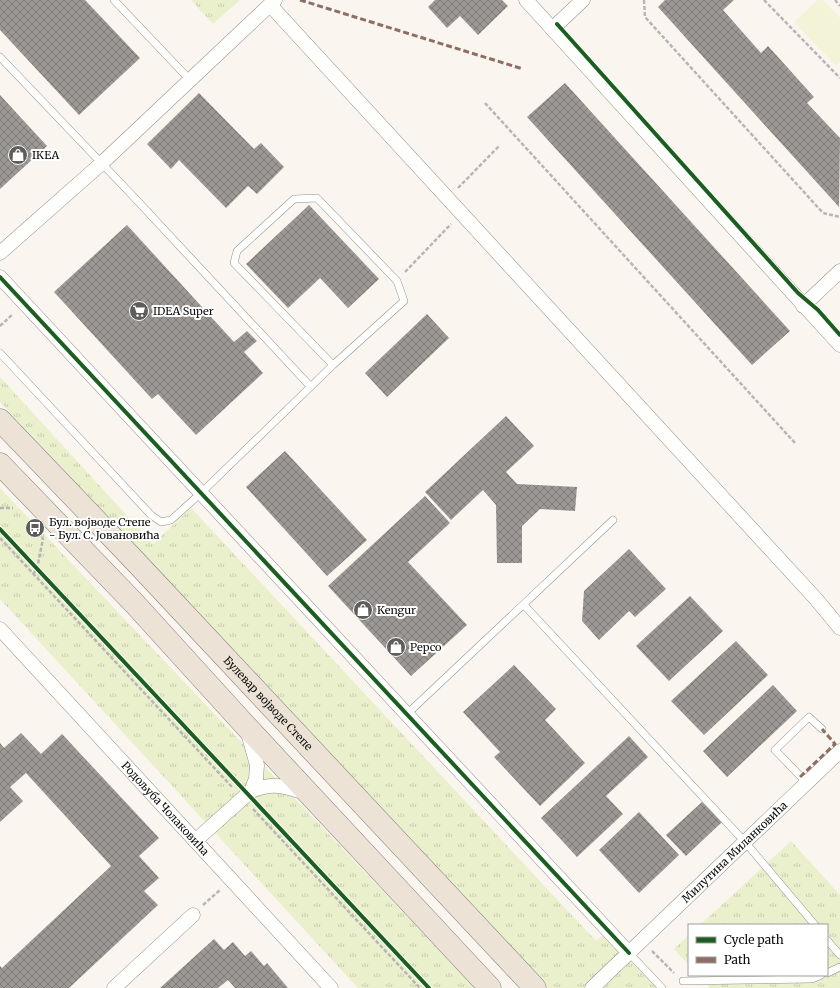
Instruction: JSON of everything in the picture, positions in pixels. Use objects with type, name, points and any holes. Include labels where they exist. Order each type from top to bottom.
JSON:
[{"type":"main road","name":"Булевар војводе Степе","points":[[0,420],[150,577],[535,988]]},
{"type":"main road","points":[[0,464],[134,603],[244,724],[490,988]]},
{"type":"main road","points":[[0,472],[25,490]]},
{"type":"street","points":[[526,0],[840,345]]},
{"type":"street","points":[[552,29],[583,0]]},
{"type":"street","points":[[0,253],[102,163],[272,2],[462,214],[816,599],[840,628]]},
{"type":"street","points":[[803,306],[840,271]]},
{"type":"street","points":[[0,277],[629,953]]},
{"type":"street","name":"Родољуба Чолаковића","points":[[0,629],[330,988]]},
{"type":"street","points":[[244,724],[253,748],[257,765],[256,779],[247,795]]},
{"type":"street","name":"Милутина Миланковића","points":[[592,988],[840,751]]},
{"type":"street","points":[[195,841],[247,795],[263,786],[282,786],[308,793]]},
{"type":"street","points":[[114,988],[193,915]]},
{"type":"lane","points":[[114,0],[190,80]]},
{"type":"lane","points":[[0,57],[102,163],[310,386]]},
{"type":"lane","points":[[0,353],[151,515],[161,522],[171,520],[201,493],[310,386],[404,301],[397,281],[317,198],[294,199],[237,251],[234,263],[333,365]]},
{"type":"lane","points":[[407,714],[614,520]]},
{"type":"lane","points":[[524,605],[745,842],[814,924]]},
{"type":"lane","points":[[807,783],[775,750],[809,718],[822,729]]},
{"type":"lane","points":[[828,941],[840,955]]},
{"type":"lane","points":[[629,953],[662,988]]},
{"type":"lane","points":[[828,972],[840,967]]},
{"type":"lane","points":[[683,981],[812,979],[819,976]]},
{"type":"path","points":[[644,0],[645,17],[823,213],[840,217]]},
{"type":"path","points":[[764,0],[840,78]]},
{"type":"path","points":[[835,0],[840,6]]},
{"type":"path","points":[[485,103],[795,444]]},
{"type":"path","points":[[448,198],[500,145]]},
{"type":"path","points":[[397,281],[462,214]]},
{"type":"path","points":[[0,508],[14,508],[18,513]]},
{"type":"path","points":[[33,574],[37,569],[43,539],[38,534]]},
{"type":"path","points":[[0,538],[247,795],[420,988]]},
{"type":"path","points":[[32,563],[43,575]]},
{"type":"path","points":[[193,915],[231,880]]},
{"type":"path","points":[[642,940],[683,981]]},
{"type":"green space","points":[[191,0],[240,0],[213,24]]},
{"type":"green space","points":[[818,0],[823,0],[840,18],[840,62],[836,66],[794,22]]},
{"type":"green space","points":[[0,377],[153,544],[191,508],[596,941],[605,933],[621,952],[583,988],[547,988],[0,402]]},
{"type":"green space","points":[[0,488],[475,988],[358,988],[0,599]]},
{"type":"green space","points":[[791,841],[840,895],[840,988],[710,988],[700,976],[828,976],[828,924],[701,924]]},
{"type":"green space","points":[[688,936],[688,964],[674,949]]},
{"type":"green space","points":[[630,961],[656,988],[603,988]]},
{"type":"building","points":[[0,0],[85,0],[140,58],[79,115],[0,30]]},
{"type":"building","points":[[435,0],[502,0],[508,6],[478,35],[460,16],[447,28],[428,7]]},
{"type":"building","points":[[665,0],[734,0],[723,10],[761,53],[768,46],[814,97],[807,103],[840,138],[839,207],[658,7]]},
{"type":"building","points":[[565,83],[790,331],[752,365],[527,117]]},
{"type":"building","points":[[199,93],[254,149],[261,143],[284,167],[257,194],[248,186],[226,208],[179,160],[171,169],[147,144]]},
{"type":"building","points":[[0,95],[47,146],[0,189]]},
{"type":"building","points":[[309,205],[379,279],[348,308],[320,278],[288,308],[246,264]]},
{"type":"building","name":"IDEA Super","points":[[127,225],[234,342],[247,331],[257,341],[244,352],[263,373],[196,435],[158,394],[152,399],[54,292]]},
{"type":"building","points":[[427,314],[449,338],[387,397],[365,373]]},
{"type":"building","points":[[506,416],[534,446],[506,472],[517,484],[577,487],[575,511],[540,509],[522,526],[522,563],[497,563],[496,505],[483,490],[451,520],[425,492]]},
{"type":"building","points":[[285,451],[367,540],[327,576],[246,487]]},
{"type":"building","points":[[425,496],[450,523],[408,562],[467,625],[411,676],[328,586]]},
{"type":"building","points":[[629,549],[666,589],[635,617],[629,611],[599,640],[582,621],[584,591]]},
{"type":"building","points":[[690,596],[723,631],[669,681],[636,646]]},
{"type":"building","points":[[736,641],[768,675],[704,735],[671,701]]},
{"type":"building","points":[[514,665],[556,709],[545,720],[585,763],[540,806],[494,757],[500,752],[463,712]]},
{"type":"building","points":[[773,685],[797,711],[727,777],[703,751]]},
{"type":"building","points":[[21,733],[41,754],[62,734],[159,838],[139,856],[159,878],[144,891],[158,905],[69,988],[0,988],[0,966],[2,968],[111,866],[26,773],[10,787],[23,801],[0,822],[0,743],[4,748]]},
{"type":"building","points":[[629,736],[648,757],[606,796],[623,814],[577,857],[541,818]]},
{"type":"building","points":[[702,802],[722,822],[686,856],[666,835]]},
{"type":"building","points":[[639,812],[679,855],[639,893],[599,850]]},
{"type":"building","points":[[214,939],[224,950],[233,942],[245,956],[251,951],[264,966],[267,963],[288,988],[235,988],[228,980],[218,988],[160,988]]},
{"type":"marked path","points":[[300,0],[523,69]]},
{"type":"marked path","points":[[800,777],[835,744],[822,729]]},
{"type":"cycle path","points":[[557,24],[798,293],[818,310],[840,335]]},
{"type":"cycle path","points":[[0,277],[629,953]]},
{"type":"cycle path","points":[[0,529],[429,988]]},
{"type":"place","name":"IKEA","points":[[18,155]]},
{"type":"place","name":"IDEA Super","points":[[139,311]]},
{"type":"place","name":"Бул. војводе Степе - Бул. С. Јовановића","points":[[35,528]]},
{"type":"place","name":"Kengur","points":[[363,610]]},
{"type":"place","name":"Pepco","points":[[396,647]]}]
